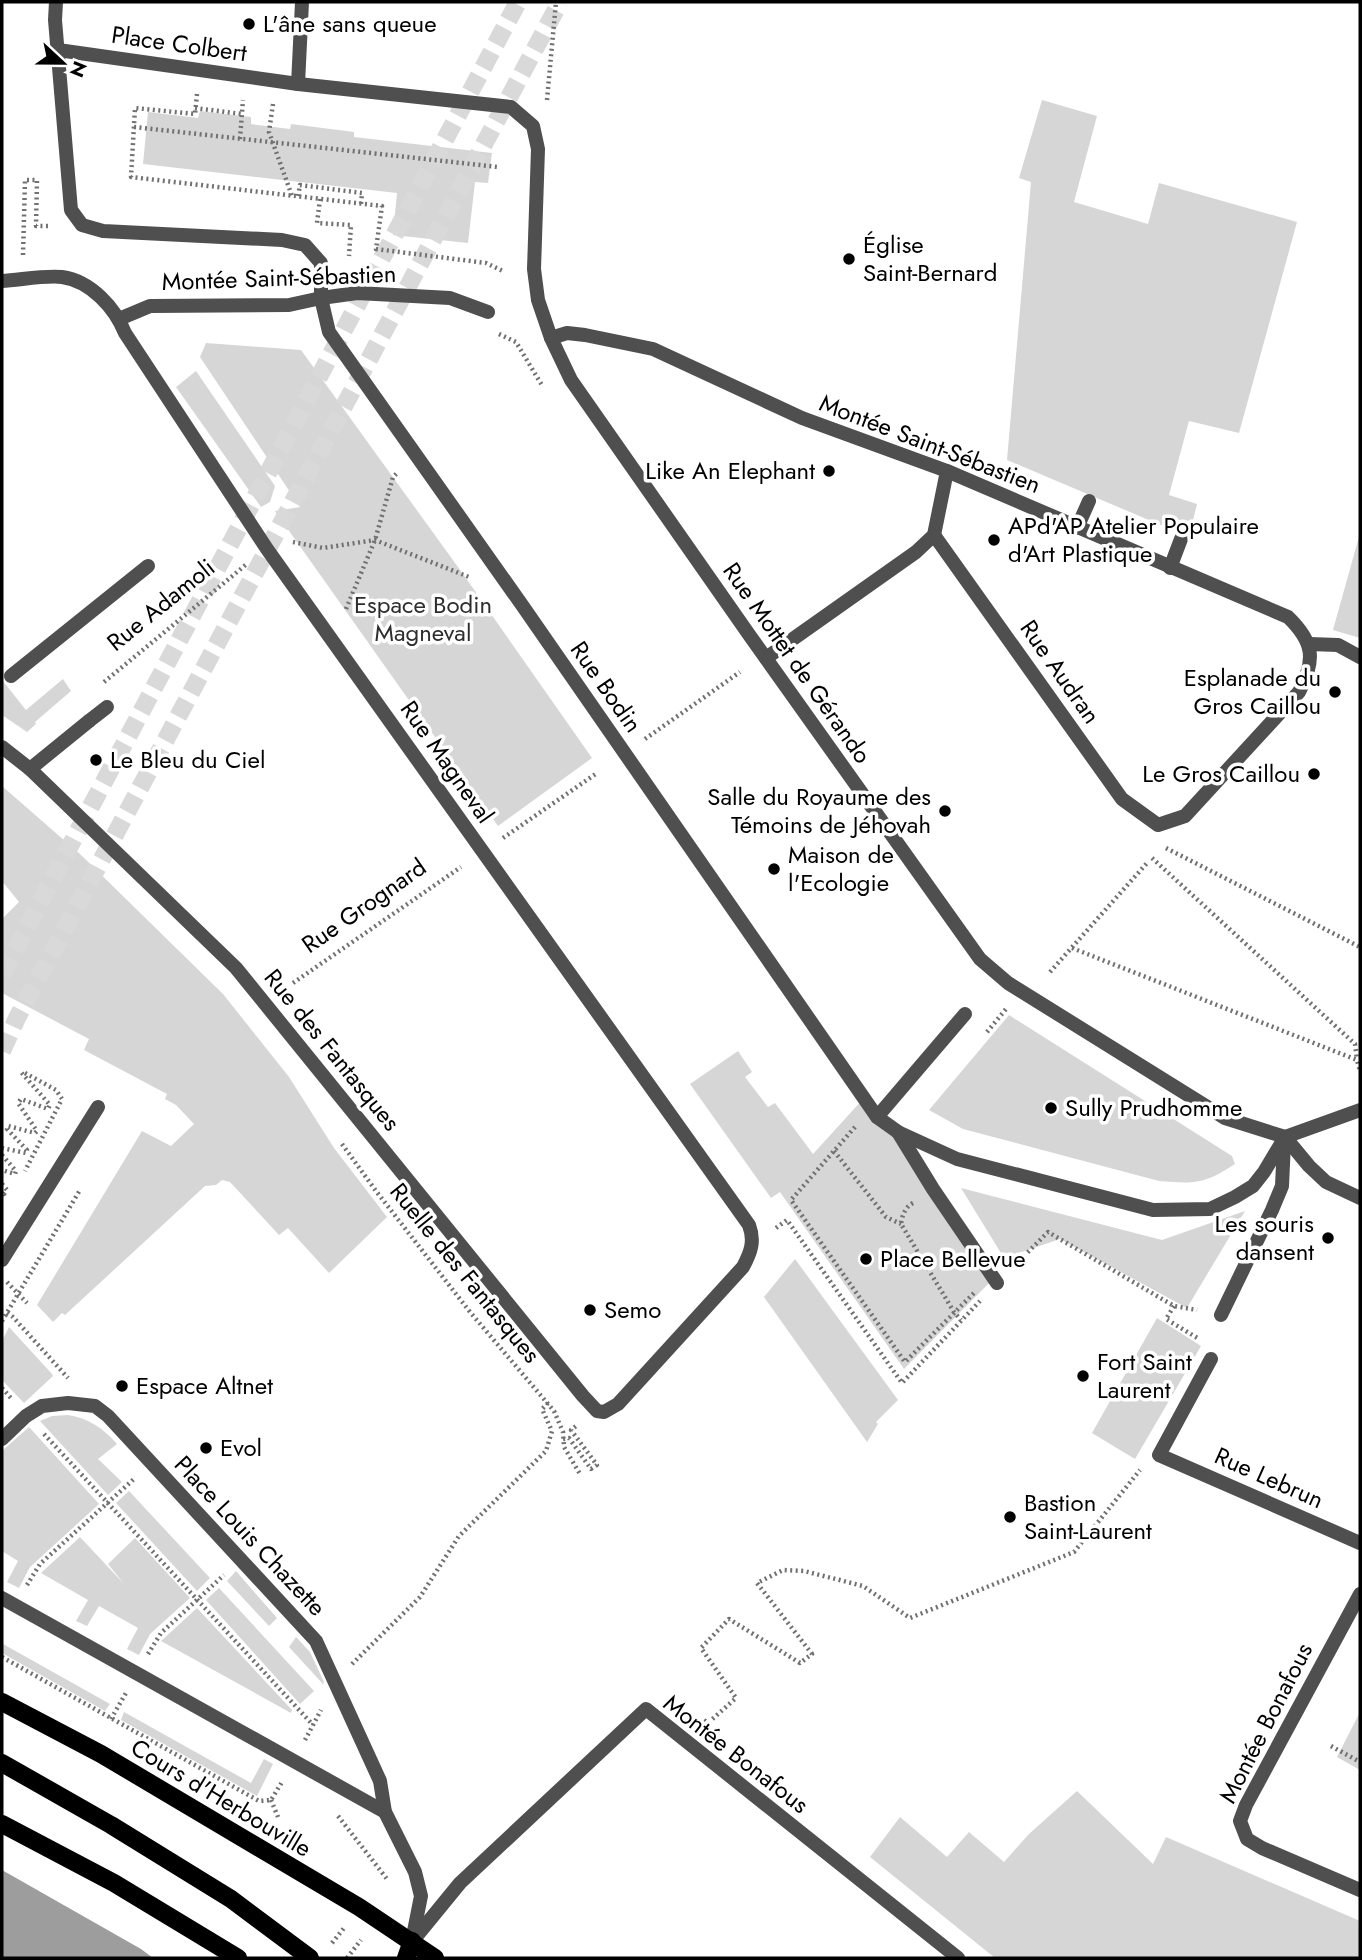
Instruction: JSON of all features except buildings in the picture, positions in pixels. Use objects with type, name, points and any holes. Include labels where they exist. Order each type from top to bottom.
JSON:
[{"type":"main road","name":"Cours d'Herbouville","points":[[2,1702],[102,1754],[359,1907],[410,1950],[435,1958]]},
{"type":"main road","points":[[2,1763],[111,1825],[318,1955]]},
{"type":"main road","points":[[2,1824],[114,1883],[238,1958]]},
{"type":"street","points":[[55,2],[71,209],[82,225],[103,230],[282,240],[305,245],[321,263],[321,298]]},
{"type":"street","points":[[298,84],[302,2]]},
{"type":"street","name":"Place Colbert","points":[[58,50],[298,84],[511,107],[533,126],[538,149],[534,269],[538,300],[551,338]]},
{"type":"street","points":[[2,281],[61,277],[78,282],[95,292],[119,318]]},
{"type":"street","name":"Montée Saint-Sébastien","points":[[119,318],[150,306],[289,304],[357,293],[450,298],[488,312]]},
{"type":"street","name":"Rue Bodin","points":[[321,298],[329,332],[877,1117]]},
{"type":"street","name":"Rue Magneval","points":[[119,318],[125,333],[267,549],[749,1225],[753,1245],[743,1267],[618,1404],[604,1412],[597,1411]]},
{"type":"street","name":"Montée Saint-Sébastien","points":[[551,338],[567,333],[653,349],[802,418],[947,471],[1288,617],[1302,630],[1308,644]]},
{"type":"street","name":"Rue Mottet de Gérando","points":[[551,338],[571,380],[980,959],[1008,983],[1225,1118],[1285,1137]]},
{"type":"street","points":[[766,658],[916,552],[934,535],[947,471]]},
{"type":"street","points":[[1077,528],[1089,501]]},
{"type":"street","name":"Rue Audran","points":[[934,535],[1122,799],[1158,825],[1185,816],[1299,692],[1308,674],[1311,659],[1308,644]]},
{"type":"street","points":[[1170,568],[1181,539]]},
{"type":"street","points":[[11,676],[148,566]]},
{"type":"street","points":[[1308,644],[1338,645],[1360,657]]},
{"type":"street","points":[[30,769],[107,707]]},
{"type":"street","name":"Rue des Fantasques","points":[[2,747],[30,769],[241,974],[597,1411]]},
{"type":"street","points":[[965,1014],[877,1117],[898,1132],[957,1159],[1153,1210],[1210,1209],[1235,1197],[1259,1179],[1285,1137],[1360,1110]]},
{"type":"street","points":[[2,1260],[98,1107]]},
{"type":"street","points":[[898,1132],[997,1283]]},
{"type":"street","points":[[1285,1137],[1326,1182],[1360,1198]]},
{"type":"street","points":[[1222,1315],[1282,1186],[1285,1137]]},
{"type":"street","points":[[1159,1455],[1211,1359]]},
{"type":"street","points":[[2,1439],[26,1416],[43,1406],[68,1403],[95,1406]]},
{"type":"street","name":"Place Louis Chazette","points":[[95,1406],[108,1416],[316,1641],[380,1782],[385,1812],[415,1872],[421,1896],[410,1950]]},
{"type":"street","name":"Rue Lebrun","points":[[1159,1455],[1360,1543]]},
{"type":"street","name":"Montée Bonafous","points":[[1360,1594],[1246,1805],[1240,1821],[1247,1839],[1262,1848],[1360,1890]]},
{"type":"street","points":[[2,1598],[385,1812]]},
{"type":"street","name":"Montée Bonafous","points":[[410,1950],[460,1883],[646,1709],[958,1958]]},
{"type":"path","points":[[547,100],[555,2]]},
{"type":"path","points":[[197,93],[195,114],[135,108],[131,177],[382,206],[376,249],[486,263],[505,272]]},
{"type":"path","points":[[240,139],[243,99]]},
{"type":"path","points":[[273,103],[270,132],[295,196]]},
{"type":"path","points":[[195,108],[242,114]]},
{"type":"path","points":[[134,127],[498,167]]},
{"type":"path","points":[[23,254],[25,180],[37,180],[34,226]]},
{"type":"path","points":[[295,196],[300,185],[362,193],[361,204]]},
{"type":"path","points":[[320,199],[317,223],[351,225],[349,256]]},
{"type":"path","points":[[19,225],[48,226]]},
{"type":"path","points":[[495,333],[516,342],[541,382]]},
{"type":"path","points":[[346,609],[375,540],[393,477],[414,452]]},
{"type":"path","points":[[289,542],[323,548],[375,540],[463,574],[479,583]]},
{"type":"path","name":"Rue Adamoli","points":[[104,682],[248,563]]},
{"type":"path","points":[[645,739],[740,672]]},
{"type":"path","points":[[503,838],[597,773]]},
{"type":"path","points":[[1163,845],[1170,851],[1360,947]]},
{"type":"path","points":[[1152,858],[1355,1044],[1360,1071]]},
{"type":"path","points":[[1050,972],[1147,863]]},
{"type":"path","name":"Rue Grognard","points":[[293,984],[461,867]]},
{"type":"path","points":[[1072,948],[1357,1060]]},
{"type":"path","points":[[2,1148],[26,1153],[27,1150],[6,1129],[8,1126],[35,1133],[37,1130],[18,1103],[21,1099],[48,1109],[50,1105],[20,1071],[56,1090],[62,1099],[20,1180]]},
{"type":"path","points":[[858,1124],[791,1200],[905,1362],[979,1287]]},
{"type":"path","name":"Ruelle des Fantasques","points":[[340,1140],[376,1191],[470,1311],[554,1411],[563,1432],[564,1447],[580,1474]]},
{"type":"path","points":[[834,1151],[886,1217],[901,1224],[961,1320]]},
{"type":"path","points":[[2,1155],[16,1171],[15,1174],[2,1170]]},
{"type":"path","points":[[2,1321],[86,1179]]},
{"type":"path","points":[[2,1184],[7,1190],[2,1193]]},
{"type":"path","points":[[901,1224],[907,1206],[915,1202]]},
{"type":"path","points":[[778,1227],[787,1220],[902,1383],[1048,1232],[1174,1306],[1222,1315]]},
{"type":"path","points":[[2,1277],[27,1303]]},
{"type":"path","points":[[1169,1315],[1174,1306]]},
{"type":"path","points":[[7,1313],[95,1406]]},
{"type":"path","points":[[361,1654],[420,1597],[458,1536],[546,1451],[552,1431],[542,1409],[548,1403]]},
{"type":"path","points":[[563,1439],[569,1438],[591,1469],[597,1465],[571,1430],[576,1426]]},
{"type":"path","points":[[43,1433],[313,1725]]},
{"type":"path","points":[[700,1716],[708,1723],[736,1698],[701,1648],[729,1619],[800,1663],[812,1654],[757,1583],[783,1570],[804,1571],[863,1586],[910,1618],[1074,1552],[1145,1464],[1159,1455]]},
{"type":"path","points":[[24,1591],[40,1564],[144,1471]]},
{"type":"path","points":[[145,1660],[157,1638],[233,1567]]},
{"type":"path","points":[[2,1657],[259,1801],[271,1800]]},
{"type":"path","points":[[111,1719],[130,1686]]},
{"type":"path","points":[[300,1748],[325,1704]]},
{"type":"path","points":[[1331,1746],[1360,1762]]},
{"type":"path","points":[[271,1800],[287,1773]]},
{"type":"path","points":[[282,1781],[293,1788]]},
{"type":"path","points":[[271,1800],[278,1817]]},
{"type":"path","points":[[336,1815],[387,1879]]},
{"type":"path","points":[[318,1955],[346,1925]]},
{"type":"path","points":[[347,1958],[363,1936]]},
{"type":"green space","points":[[1042,100],[1097,116],[1074,202],[1148,224],[1159,183],[1297,222],[1239,433],[1189,421],[1169,495],[1197,504],[1189,537],[1007,460],[1031,182],[1019,178]]},
{"type":"green space","points":[[200,111],[251,117],[251,124],[290,129],[291,124],[354,132],[354,137],[492,153],[488,183],[475,182],[468,243],[393,235],[397,193],[143,164],[148,112],[198,118]]},
{"type":"green space","name":"Espace Bodin Magneval","points":[[206,343],[301,350],[592,758],[498,826],[275,511],[300,507],[200,357]]},
{"type":"green space","points":[[196,371],[275,486],[270,502],[261,507],[176,387]]},
{"type":"green space","points":[[1360,533],[1360,638],[1333,630]]},
{"type":"green space","points":[[63,679],[71,691],[27,732],[2,715],[2,680],[26,710]]},
{"type":"green space","points":[[2,786],[81,855],[223,994],[289,1077],[334,1148],[387,1217],[329,1273],[288,1228],[279,1235],[230,1182],[222,1180],[216,1185],[205,1186],[65,1315],[62,1313],[53,1322],[37,1305],[142,1131],[171,1146],[194,1124],[176,1105],[165,1099],[167,1094],[84,1050],[89,1039],[2,993],[2,919],[19,902],[2,881]]},
{"type":"green space","points":[[1009,1015],[1232,1156],[1235,1164],[1215,1176],[1199,1181],[1159,1181],[963,1129],[929,1110]]},
{"type":"green space","points":[[738,1051],[752,1072],[745,1077],[768,1107],[775,1103],[813,1154],[864,1098],[898,1132],[994,1278],[904,1369],[780,1192],[771,1198],[690,1084]]},
{"type":"green space","points":[[961,1188],[1162,1240],[1245,1211],[1187,1308],[1060,1239],[1004,1258]]},
{"type":"green space","points":[[795,1259],[898,1400],[876,1422],[878,1424],[867,1442],[764,1297]]},
{"type":"green space","points":[[1157,1318],[1201,1346],[1135,1459],[1092,1433]]},
{"type":"green space","points":[[9,1327],[53,1376],[24,1403],[2,1380],[2,1341]]},
{"type":"green space","points":[[68,1415],[95,1425],[117,1444],[98,1459],[122,1482],[108,1495],[40,1421],[52,1416]]},
{"type":"green space","points":[[29,1427],[99,1504],[30,1567],[19,1588],[7,1582],[18,1561],[2,1551],[2,1451]]},
{"type":"green space","points":[[129,1491],[210,1578],[197,1591],[116,1503]]},
{"type":"green space","points":[[80,1537],[124,1584],[108,1564],[135,1538],[190,1598],[150,1634],[139,1655],[127,1649],[138,1628],[99,1606],[87,1626],[76,1621],[88,1600],[41,1573]]},
{"type":"green space","points":[[236,1571],[277,1618],[269,1626],[227,1581]]},
{"type":"green space","points":[[219,1588],[314,1691],[300,1704],[206,1600]]},
{"type":"green space","points":[[197,1608],[292,1710],[291,1713],[161,1641]]},
{"type":"green space","points":[[296,1637],[310,1652],[323,1684],[289,1647]]},
{"type":"green space","points":[[3,1644],[110,1704],[105,1711],[2,1653]]},
{"type":"green space","points":[[124,1712],[251,1783],[264,1759],[273,1764],[257,1796],[121,1720]]},
{"type":"green space","points":[[1360,1712],[1360,1770],[1337,1757]]},
{"type":"green space","points":[[1077,1791],[1153,1864],[1166,1837],[1360,1921],[1360,1958],[995,1958],[870,1857],[900,1817],[947,1857],[969,1832],[1004,1862],[1029,1834]]},
{"type":"shaded area","points":[[2,1870],[141,1949],[153,1958],[2,1958]]},
{"type":"tunnel","points":[[2,974],[518,2]]},
{"type":"tunnel","points":[[2,1051],[17,1018],[560,2]]},
{"type":"place","name":"L'âne sans queue","points":[[249,24]]},
{"type":"place","name":"Église Saint-Bernard","points":[[849,259]]},
{"type":"place","name":"Like An Elephant","points":[[829,471]]},
{"type":"place","name":"APd'AP Atelier Populaire d'Art Plastique","points":[[994,540]]},
{"type":"place","name":"Esplanade du Gros Caillou","points":[[1335,692]]},
{"type":"place","name":"Le Bleu du Ciel","points":[[96,760]]},
{"type":"place","name":"Le Gros Caillou","points":[[1314,774]]},
{"type":"place","name":"Salle du Royaume des Témoins de Jéhovah","points":[[945,811]]},
{"type":"place","name":"Maison de l'Ecologie","points":[[774,869]]},
{"type":"place","name":"Sully Prudhomme","points":[[1051,1108]]},
{"type":"place","name":"Les souris dansent","points":[[1328,1238]]},
{"type":"place","name":"Place Bellevue","points":[[866,1259]]},
{"type":"place","name":"Semo","points":[[590,1310]]},
{"type":"place","name":"Fort Saint Laurent","points":[[1083,1376]]},
{"type":"place","name":"Espace Altnet","points":[[122,1386]]},
{"type":"place","name":"Evol","points":[[206,1448]]},
{"type":"place","name":"Bastion Saint-Laurent","points":[[1010,1517]]}]
